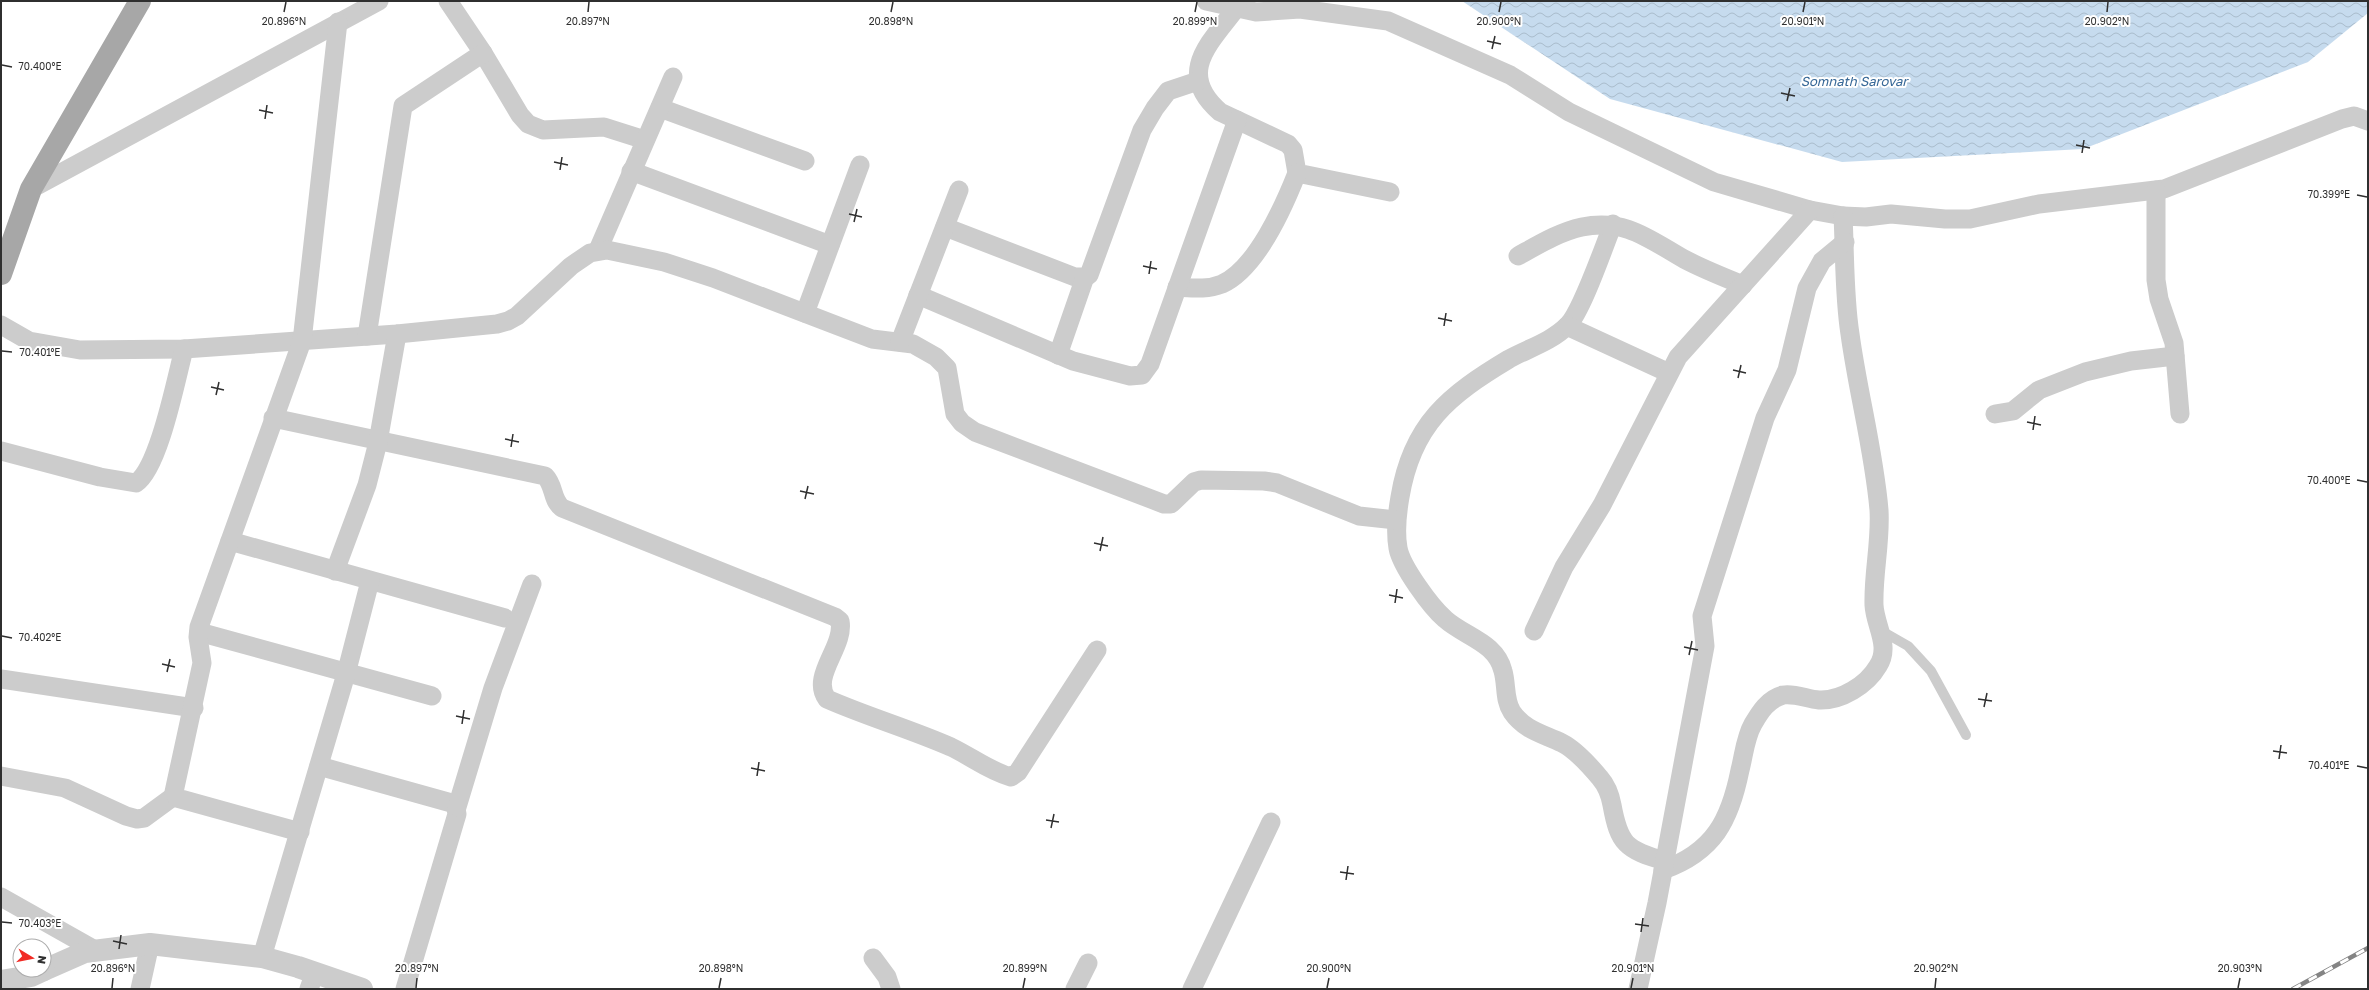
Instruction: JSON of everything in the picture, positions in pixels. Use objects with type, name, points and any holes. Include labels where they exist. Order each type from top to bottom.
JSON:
[{"type":"main road","points":[[1,274],[31,189],[140,1]]},
{"type":"street","points":[[31,189],[379,1]]},
{"type":"street","points":[[448,1],[483,53],[520,115],[528,124],[543,130],[604,127],[646,140]]},
{"type":"street","points":[[1206,1],[1256,12],[1300,9],[1388,21],[1510,75],[1569,112],[1714,182],[1810,210],[1844,216],[1866,217],[1891,214],[1945,220],[1970,219],[2039,204],[2156,190],[2175,186],[2342,119],[2354,116],[2367,119]]},
{"type":"street","points":[[1177,287],[1202,289],[1212,287],[1224,283],[1237,274],[1251,258],[1271,228],[1282,208],[1297,173],[1293,150],[1288,144],[1220,112],[1213,106],[1198,81],[1197,69],[1201,60],[1236,7]]},
{"type":"street","points":[[1,776],[66,788],[126,816],[137,819],[144,818],[174,796],[194,708],[202,663],[199,632],[302,341],[338,22]]},
{"type":"street","points":[[367,336],[403,106],[409,100],[483,53]]},
{"type":"street","points":[[598,250],[673,77]]},
{"type":"street","points":[[1058,355],[1085,277],[1089,275],[1142,130],[1155,108],[1168,91],[1198,81]]},
{"type":"street","points":[[660,108],[805,161]]},
{"type":"street","points":[[918,295],[1079,363],[1130,376],[1142,375],[1150,364],[1237,120]]},
{"type":"street","points":[[805,313],[860,165]]},
{"type":"street","points":[[632,172],[830,245]]},
{"type":"street","points":[[1297,173],[1390,192]]},
{"type":"street","points":[[900,342],[959,190]]},
{"type":"street","points":[[2156,190],[2156,272],[2158,295],[2172,337],[2180,414]]},
{"type":"street","points":[[1534,632],[1564,567],[1602,505],[1678,357],[1810,210]]},
{"type":"street","points":[[1613,224],[1576,312],[1567,326],[1546,342],[1517,355],[1471,382],[1428,422],[1412,451],[1403,480],[1396,520],[1398,550],[1407,567],[1444,619],[1488,646],[1498,658],[1503,672],[1507,701],[1512,712],[1529,729],[1568,747],[1601,778],[1608,788],[1618,832],[1624,843],[1664,865],[1675,866],[1702,850],[1715,836],[1727,813],[1737,787],[1746,741],[1751,728],[1765,706],[1783,695],[1828,699],[1852,690],[1872,676],[1880,664],[1883,653],[1880,630],[1874,607],[1879,510],[1868,432],[1850,337],[1844,216]]},
{"type":"street","points":[[1518,256],[1564,232],[1582,227],[1613,224],[1645,236],[1704,269],[1743,285]]},
{"type":"street","points":[[945,227],[1075,276],[1085,277]]},
{"type":"street","points":[[1638,989],[1664,865],[1705,646],[1702,616],[1765,418],[1787,370],[1807,288],[1822,261],[1845,242]]},
{"type":"street","points":[[1,325],[29,341],[72,350],[184,350],[397,334],[508,321],[527,308],[580,258],[598,250],[619,252],[664,262],[713,278],[872,339],[913,344],[943,361],[950,377],[951,403],[955,414],[962,423],[975,432],[1164,504],[1171,504],[1194,482],[1201,480],[1264,481],[1298,491],[1359,516],[1396,520]]},
{"type":"street","points":[[1567,326],[1669,373]]},
{"type":"street","points":[[335,571],[363,496],[378,442],[397,334]]},
{"type":"street","points":[[1,451],[100,477],[136,483],[143,478],[154,456],[184,350]]},
{"type":"street","points":[[1995,414],[2013,410],[2047,386],[2086,372],[2131,361],[2175,356]]},
{"type":"street","points":[[274,418],[378,442],[545,476],[551,485],[556,503],[562,508],[835,617],[840,621],[842,630],[823,677],[823,692],[828,698],[951,748],[984,767],[1011,777],[1018,772],[1097,650]]},
{"type":"street","points":[[230,541],[505,618]]},
{"type":"street","points":[[262,957],[346,674],[370,581]]},
{"type":"street","points":[[405,989],[493,688],[532,584]]},
{"type":"street","points":[[199,632],[346,674],[432,696]]},
{"type":"street","points":[[1,679],[194,708]]},
{"type":"street","points":[[319,766],[455,804],[457,807]]},
{"type":"street","points":[[174,796],[300,832]]},
{"type":"street","points":[[1192,989],[1271,822]]},
{"type":"street","points":[[1,897],[95,950]]},
{"type":"street","points":[[140,989],[150,944]]},
{"type":"street","points":[[52,966],[78,954],[95,950],[150,944],[262,957],[312,981],[362,989]]},
{"type":"street","points":[[873,958],[887,977],[891,989]]},
{"type":"street","points":[[1075,989],[1088,963]]},
{"type":"street","points":[[15,983],[26,978]]},
{"type":"lane","points":[[1880,630],[1908,646],[1931,671],[1966,735]]},
{"type":"water","name":"Somnath Sarovar","points":[[1462,1],[2368,1],[2368,13],[2308,62],[2083,149],[1842,162],[1610,99]]},
{"type":"railway","points":[[2293,989],[2368,948]]}]
